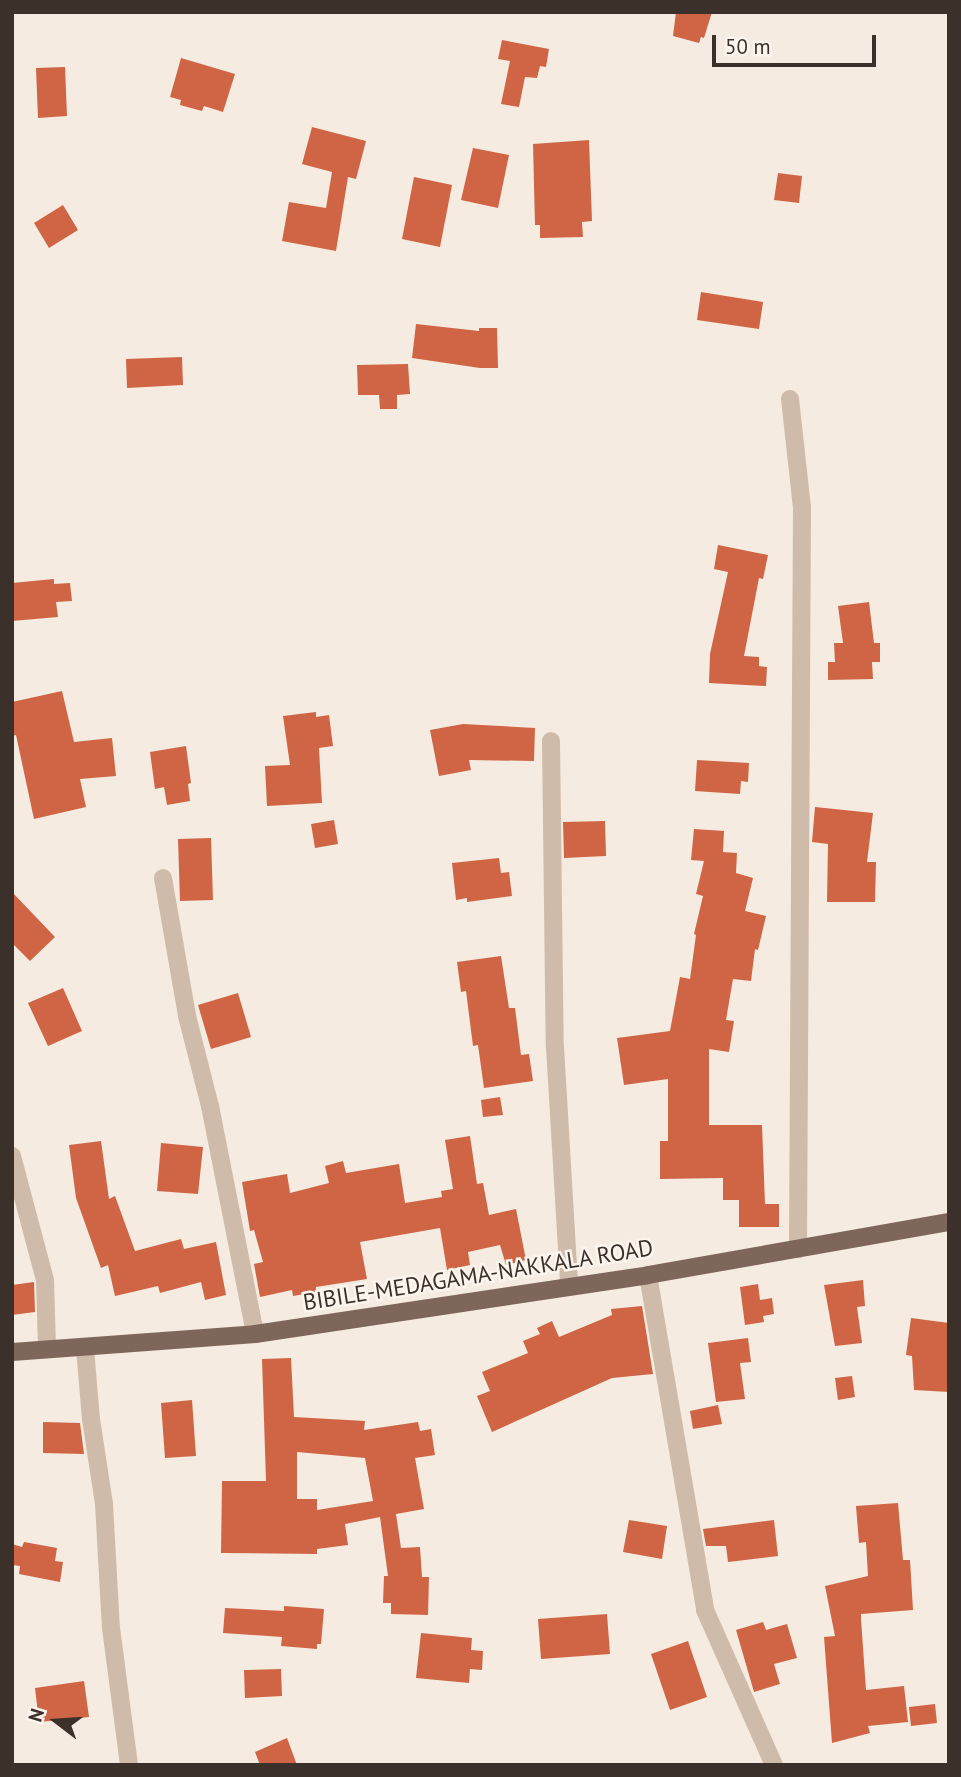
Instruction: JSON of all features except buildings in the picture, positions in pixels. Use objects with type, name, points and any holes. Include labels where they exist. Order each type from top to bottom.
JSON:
[{"type":"main road","name":"BIBILE-MEDAGAMA-NAKKALA ROAD","points":[[12,1352],[255,1334],[648,1275],[949,1222]]},
{"type":"lane","points":[[790,399],[802,507],[798,1249]]},
{"type":"lane","points":[[551,741],[555,1046],[569,1285]]},
{"type":"lane","points":[[163,878],[187,1016],[210,1106],[255,1334]]},
{"type":"lane","points":[[12,1156],[45,1280],[47,1349]]},
{"type":"lane","points":[[648,1275],[705,1610],[775,1765]]},
{"type":"lane","points":[[85,1348],[91,1419],[104,1504],[111,1628],[129,1765]]}]
